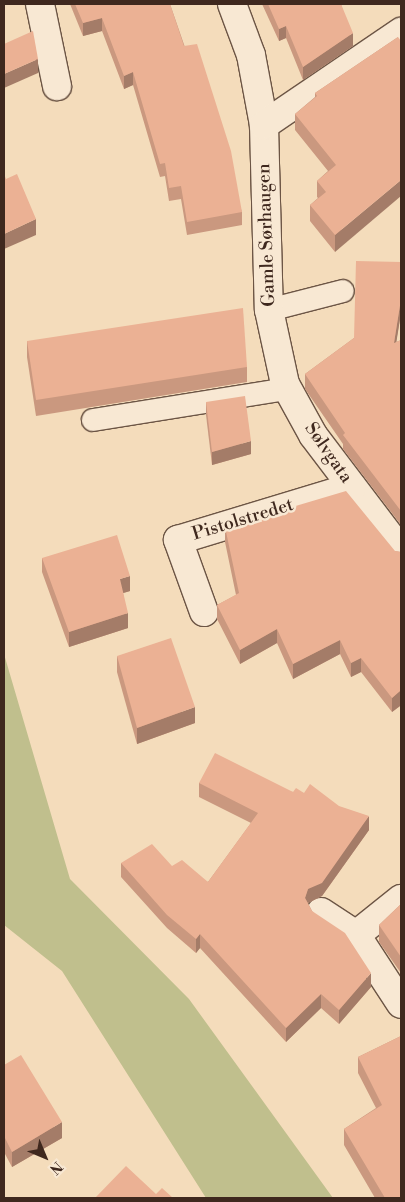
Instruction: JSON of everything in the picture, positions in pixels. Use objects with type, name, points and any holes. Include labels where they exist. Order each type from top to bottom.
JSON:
[{"type":"street","points":[[40,4],[57,86]]},
{"type":"street","name":"Gamle Sørhaugen","points":[[232,4],[251,55],[264,125],[269,310],[275,345]]},
{"type":"street","points":[[264,125],[401,32]]},
{"type":"street","name":"Sølvgata","points":[[275,345],[287,388],[314,435],[401,551]]},
{"type":"street","name":"Pistolstredet","points":[[204,612],[178,540],[352,486]]},
{"type":"street","points":[[356,935],[401,899]]},
{"type":"street","points":[[321,912],[356,935],[401,1004]]},
{"type":"lane","points":[[269,310],[343,291]]},
{"type":"lane","points":[[93,420],[287,388]]},
{"type":"shaded area","points":[[4,654],[70,879],[189,999],[333,1198],[206,1198],[62,971],[4,925]]},
{"type":"building","points":[[75,4],[170,4],[184,46],[197,44],[231,151],[242,212],[187,222],[181,186],[169,188],[165,163],[160,164],[133,72],[124,76],[102,18],[83,23]]},
{"type":"building","points":[[268,4],[341,4],[353,33],[303,67],[286,26],[279,29]]},
{"type":"building","points":[[33,31],[38,59],[4,74],[4,44]]},
{"type":"building","points":[[398,37],[401,41],[401,180],[335,235],[310,205],[326,192],[317,181],[336,165],[295,114],[317,96],[315,93]]},
{"type":"building","points":[[4,174],[6,179],[17,174],[36,219],[4,234]]},
{"type":"building","points":[[356,261],[401,262],[401,299],[394,343],[401,340],[401,511],[343,435],[345,433],[305,374],[354,338]]},
{"type":"building","points":[[243,308],[247,367],[36,400],[27,341]]},
{"type":"building","points":[[245,396],[251,441],[212,452],[206,402]]},
{"type":"building","points":[[346,491],[395,551],[401,552],[401,693],[400,691],[392,698],[361,658],[351,663],[340,640],[293,664],[277,629],[240,650],[217,605],[239,593],[225,527]]},
{"type":"building","points":[[117,535],[130,576],[120,579],[128,613],[69,632],[42,558]]},
{"type":"building","points":[[171,638],[195,707],[137,728],[117,656]]},
{"type":"building","points":[[215,753],[293,792],[296,788],[304,793],[310,784],[339,806],[369,816],[322,883],[308,889],[305,898],[312,911],[345,933],[371,973],[339,1010],[321,994],[286,1028],[200,934],[196,939],[167,915],[121,863],[152,844],[172,866],[182,860],[208,882],[258,813],[199,783]]},
{"type":"building","points":[[401,904],[401,957],[379,925]]},
{"type":"building","points":[[401,1036],[401,1198],[385,1198],[344,1129],[382,1105],[358,1057]]},
{"type":"building","points":[[21,1055],[62,1122],[12,1152],[4,1139],[4,1065]]},
{"type":"building","points":[[126,1166],[156,1194],[162,1188],[173,1198],[95,1198]]}]
